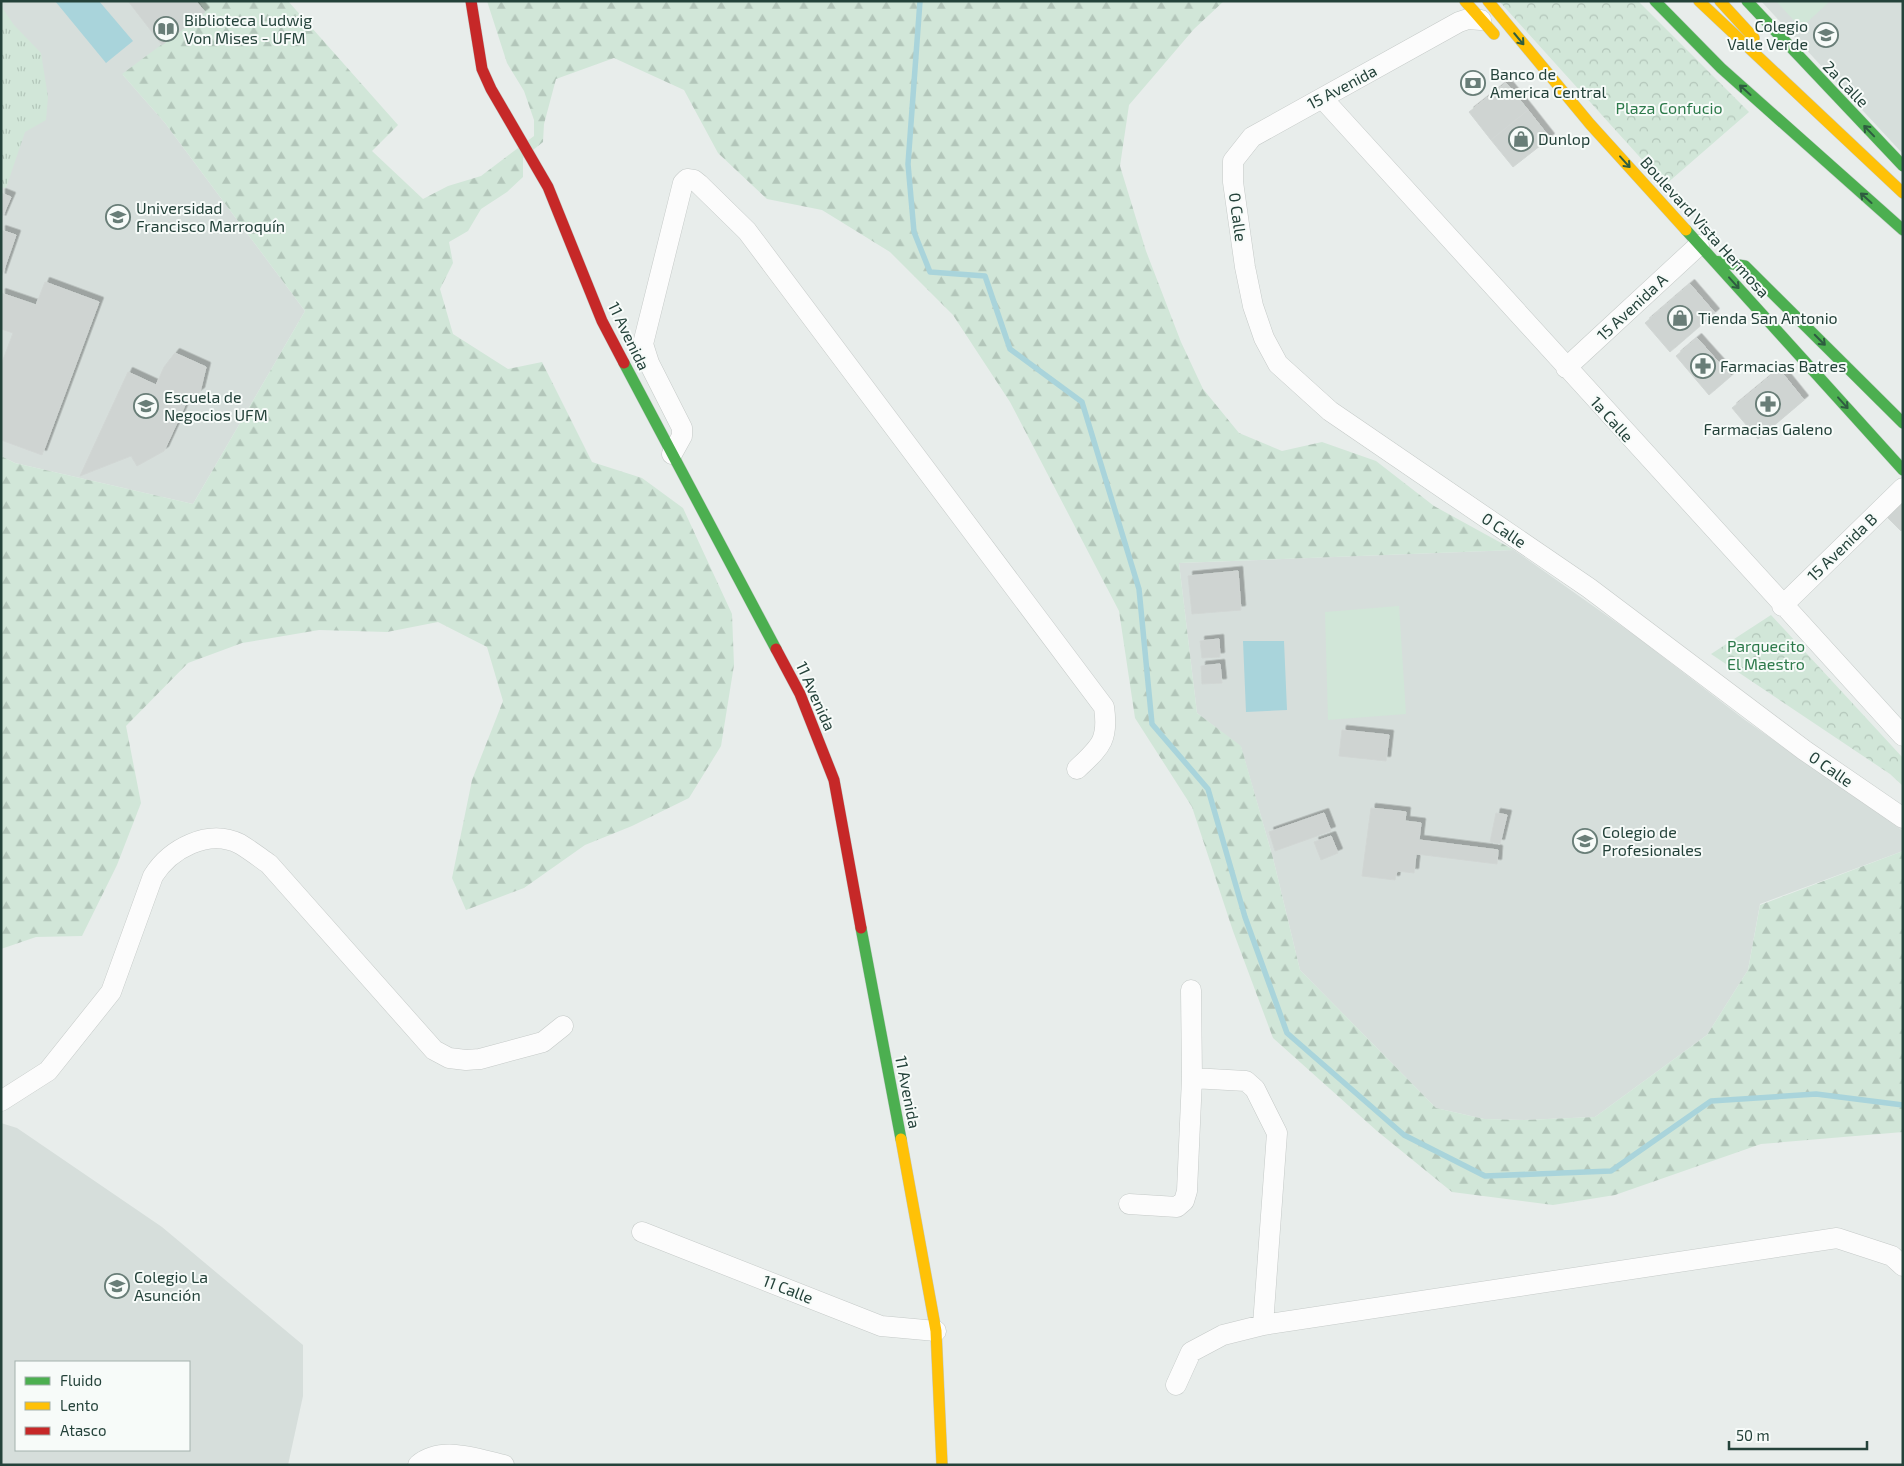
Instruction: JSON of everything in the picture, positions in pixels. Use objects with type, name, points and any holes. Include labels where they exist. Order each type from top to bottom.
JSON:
[{"type":"street","name":"11 Avenida","points":[[471,1],[482,69],[548,187],[602,321],[800,694],[834,780],[936,1331],[942,1465]]},
{"type":"street","points":[[1465,1],[1500,41]]},
{"type":"street","points":[[1459,22],[1465,1]]},
{"type":"street","name":"Boulevard Vista Hermosa","points":[[1488,1],[1568,97],[1903,470]]},
{"type":"street","points":[[1655,1],[1721,68],[1903,230]]},
{"type":"street","points":[[1700,1],[1903,193]]},
{"type":"street","points":[[1720,1],[1790,76],[1811,105]]},
{"type":"street","name":"2a Calle","points":[[1747,1],[1903,166]]},
{"type":"street","name":"15 Avenida","points":[[1233,161],[1252,136],[1283,118],[1323,99],[1459,22],[1481,20]]},
{"type":"street","points":[[1532,73],[1568,97]]},
{"type":"street","name":"1a Calle","points":[[1323,99],[1782,606],[1903,736]]},
{"type":"street","name":"0 Calle","points":[[1233,161],[1234,191],[1244,267],[1253,306],[1264,338],[1278,364],[1301,387],[1330,411],[1589,588],[1797,745],[1903,818]]},
{"type":"street","points":[[672,454],[682,436],[682,428],[649,363],[643,344],[683,183],[688,179],[694,180],[699,184],[747,231],[1104,707],[1107,726],[1101,745],[1077,768]]},
{"type":"street","name":"15 Avenida A","points":[[1566,368],[1699,245]]},
{"type":"street","points":[[1714,261],[1745,266],[1903,422]]},
{"type":"street","name":"15 Avenida B","points":[[1782,606],[1903,488]]},
{"type":"street","points":[[1,1101],[48,1071],[111,992],[153,876],[160,866],[177,850],[200,841],[226,840],[238,844],[269,864],[434,1050],[449,1058],[480,1059],[543,1042],[563,1026]]},
{"type":"street","points":[[1129,1204],[1177,1207],[1184,1201],[1187,1191],[1192,1078],[1191,990]]},
{"type":"street","points":[[1192,1078],[1246,1080],[1255,1089],[1277,1133],[1263,1325]]},
{"type":"street","name":"11 Calle","points":[[642,1232],[881,1326],[936,1331]]},
{"type":"street","points":[[1176,1385],[1191,1352],[1222,1335],[1263,1325],[1836,1238],[1897,1261]]},
{"type":"street","points":[[422,1462],[441,1454],[504,1465]]},
{"type":"shaded area","name":"Universidad Francisco Marroquín","points":[[1,1],[196,1],[205,12],[123,75],[165,123],[305,311],[193,504],[15,463],[1,456]]},
{"type":"shaded area","points":[[1761,1],[1903,1],[1903,154]]},
{"type":"shaded area","name":"Colegio de Profesionales","points":[[1514,550],[1637,637],[1745,720],[1903,831],[1903,851],[1760,904],[1748,970],[1707,1035],[1595,1117],[1524,1120],[1484,1119],[1436,1108],[1300,970],[1273,858],[1241,747],[1197,713],[1179,563]]},
{"type":"shaded area","name":"Colegio La Asunción","points":[[1,1123],[17,1128],[162,1227],[303,1345],[303,1396],[288,1465],[1,1465]]},
{"type":"green space","points":[[196,1],[288,1],[398,125],[372,151],[423,199],[448,186],[481,176],[534,136],[534,120],[524,91],[507,63],[487,1],[1224,1],[1194,29],[1129,105],[1120,166],[1146,251],[1181,342],[1203,389],[1239,433],[1282,451],[1322,442],[1376,461],[1434,506],[1514,550],[1179,563],[1197,713],[1241,746],[1273,858],[1300,970],[1436,1108],[1484,1119],[1524,1120],[1595,1117],[1707,1035],[1748,970],[1760,905],[1903,851],[1903,1132],[1761,1144],[1615,1195],[1553,1205],[1452,1192],[1377,1131],[1273,1038],[1233,931],[1192,807],[1135,718],[1119,611],[1010,402],[953,315],[890,252],[822,210],[767,199],[718,153],[684,90],[614,58],[556,79],[544,124],[543,142],[523,158],[523,177],[507,192],[481,209],[468,231],[449,242],[453,263],[440,289],[453,334],[508,369],[542,362],[592,462],[642,478],[683,508],[732,614],[734,665],[721,746],[689,798],[632,826],[585,845],[524,888],[466,910],[452,878],[472,780],[503,701],[487,647],[438,622],[387,632],[319,630],[242,643],[188,663],[126,726],[141,803],[117,865],[82,936],[36,937],[1,949],[1,456],[15,463],[193,504],[305,311],[165,123],[122,74],[204,13]]},
{"type":"green space","name":"Plaza Confucio","points":[[1499,1],[1638,1],[1749,112],[1665,185]]},
{"type":"green space","points":[[1776,1],[1830,1],[1801,28]]},
{"type":"green space","points":[[1,6],[14,25],[41,53],[48,97],[46,120],[25,132],[6,188],[1,187]]},
{"type":"green space","points":[[1399,606],[1406,714],[1328,720],[1325,612]]},
{"type":"green space","name":"Parquecito El Maestro","points":[[1771,615],[1903,758],[1903,786],[1890,774],[1711,654]]},
{"type":"water","points":[[55,1],[99,1],[133,41],[106,63]]},
{"type":"water","points":[[1243,641],[1284,641],[1287,710],[1246,712]]},
{"type":"building","name":"Biblioteca Ludwig Von Mises - UFM","points":[[128,1],[196,1],[205,12],[162,45]]},
{"type":"building","points":[[1506,83],[1528,110],[1491,140],[1469,112]]},
{"type":"building","name":"Dunlop","points":[[1528,110],[1550,138],[1513,167],[1491,140]]},
{"type":"building","points":[[1,193],[11,197],[1,220]]},
{"type":"building","points":[[1,230],[16,235],[1,278]]},
{"type":"building","points":[[45,282],[99,302],[42,455],[1,440],[1,365],[13,333],[1,329],[1,293],[36,305]]},
{"type":"building","name":"Tienda San Antonio","points":[[1690,284],[1715,313],[1670,352],[1645,323]]},
{"type":"building","name":"Farmacias Batres","points":[[1697,338],[1731,376],[1709,395],[1676,356]]},
{"type":"building","name":"Escuela de Negocios UFM","points":[[175,353],[206,367],[200,392],[187,401],[164,451],[137,466],[131,456],[80,476],[128,372],[156,385],[164,367]]},
{"type":"building","name":"Farmacias Galeno","points":[[1779,369],[1804,400],[1758,439],[1732,408]]},
{"type":"building","points":[[1903,497],[1903,529],[1901,531],[1885,515]]},
{"type":"building","points":[[1238,571],[1241,610],[1192,614],[1188,576]]},
{"type":"building","points":[[1219,639],[1220,657],[1202,658],[1200,641]]},
{"type":"building","points":[[1220,664],[1222,683],[1202,684],[1201,666]]},
{"type":"building","points":[[1342,730],[1389,735],[1386,761],[1339,756]]},
{"type":"building","points":[[1371,808],[1406,812],[1405,821],[1421,823],[1419,840],[1498,850],[1497,864],[1416,854],[1414,873],[1397,871],[1395,880],[1362,876]]},
{"type":"building","points":[[1324,813],[1331,831],[1275,851],[1269,832]]},
{"type":"building","points":[[1496,813],[1507,815],[1500,844],[1490,842]]},
{"type":"building","points":[[1331,836],[1338,853],[1321,860],[1314,842]]},
{"type":"waterway","points":[[920,1],[908,164],[914,232],[930,272],[985,276],[1010,349],[1082,402],[1139,589],[1152,724],[1208,789],[1245,917],[1287,1033],[1404,1135],[1485,1176],[1611,1171],[1711,1101],[1816,1094],[1903,1105]]},
{"type":"traffic: fast","points":[[1655,1],[1721,68],[1903,230]]},
{"type":"traffic: fast","points":[[1747,1],[1903,166]]},
{"type":"traffic: fast","points":[[1686,230],[1903,470]]},
{"type":"traffic: fast","points":[[1714,261],[1745,266],[1903,423]]},
{"type":"traffic: fast","points":[[624,363],[776,649]]},
{"type":"traffic: fast","points":[[861,928],[901,1139]]},
{"type":"traffic: slow","points":[[1465,1],[1494,34]]},
{"type":"traffic: slow","points":[[1488,1],[1590,124],[1686,230]]},
{"type":"traffic: slow","points":[[1699,1],[1903,193]]},
{"type":"traffic: slow","points":[[1720,1],[1754,38]]},
{"type":"traffic: slow","points":[[901,1139],[936,1331],[942,1465]]},
{"type":"traffic: jam","points":[[471,1],[482,69],[491,89],[548,187],[602,321],[624,363]]},
{"type":"traffic: jam","points":[[776,649],[800,694],[834,780],[861,928]]},
{"type":"place","name":"Biblioteca Ludwig Von Mises - UFM","points":[[166,29]]},
{"type":"place","name":"Colegio Valle Verde","points":[[1826,35]]},
{"type":"place","name":"Banco de America Central","points":[[1473,83]]},
{"type":"place","name":"Dunlop","points":[[1521,139]]},
{"type":"place","name":"Universidad Francisco Marroquín","points":[[118,217]]},
{"type":"place","name":"Tienda San Antonio","points":[[1680,318]]},
{"type":"place","name":"Farmacias Batres","points":[[1703,366]]},
{"type":"place","name":"Farmacias Galeno","points":[[1768,404]]},
{"type":"place","name":"Escuela de Negocios UFM","points":[[146,406]]},
{"type":"place","name":"Colegio de Profesionales","points":[[1585,841]]},
{"type":"place","name":"Colegio La Asunción","points":[[117,1286]]}]
